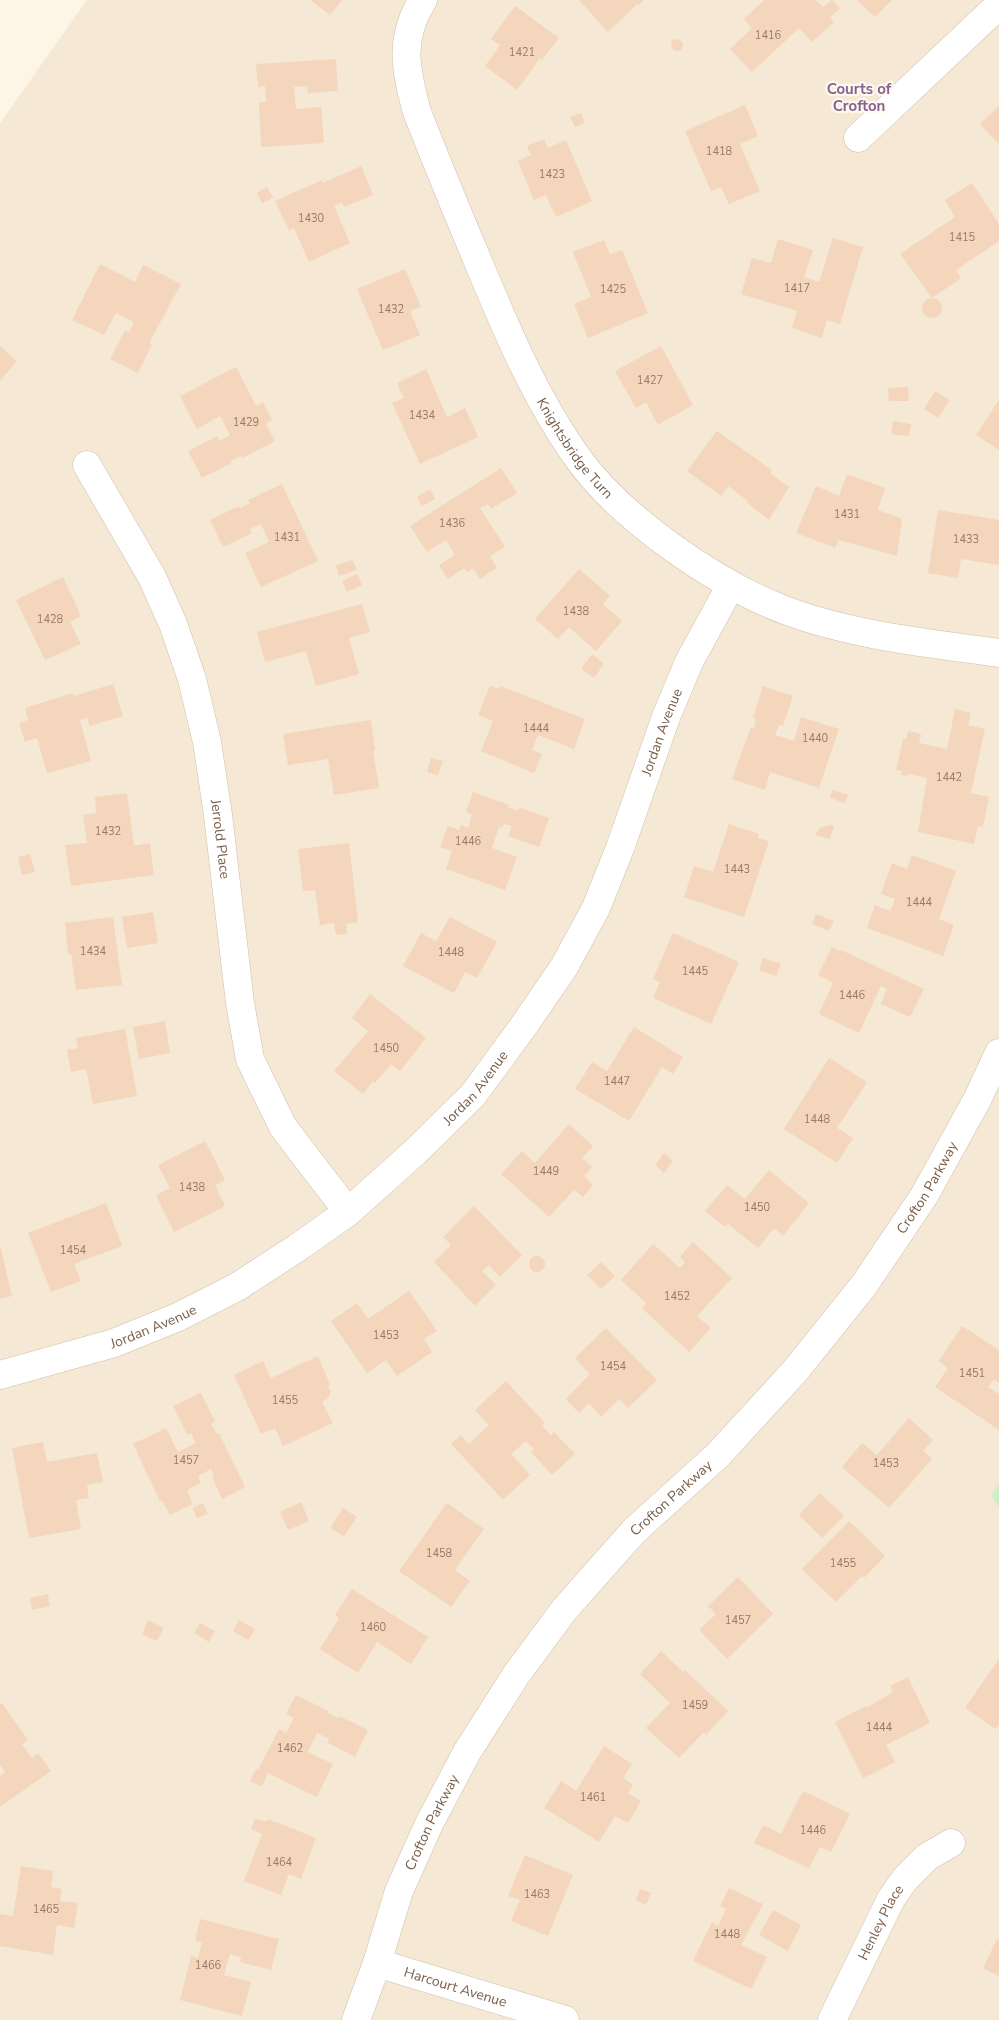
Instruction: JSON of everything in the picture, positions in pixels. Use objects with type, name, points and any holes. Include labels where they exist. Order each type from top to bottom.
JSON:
[{"type":"street","name":"Knightsbridge Turn","points":[[423,0],[406,39],[407,73],[417,112],[510,338],[537,392],[577,457],[614,500],[676,551],[731,585],[787,611],[840,627],[898,639],[999,653]]},
{"type":"street","points":[[858,138],[999,5]]},
{"type":"street","name":"Jerrold Place","points":[[87,465],[152,577],[173,624],[192,679],[207,742],[218,815],[240,1003],[250,1059],[283,1127],[348,1212]]},
{"type":"street","name":"Jordan Avenue","points":[[0,1375],[114,1343],[178,1316],[237,1287],[348,1212],[414,1153],[473,1095],[564,967],[600,899],[666,717],[689,662],[731,585]]},
{"type":"street","name":"Crofton Parkway","points":[[356,2020],[377,1963],[399,1891],[429,1824],[468,1752],[516,1676],[564,1610],[634,1531],[724,1448],[795,1371],[864,1286],[924,1196],[978,1098],[999,1053]]},
{"type":"street","name":"Henley Place","points":[[832,2020],[891,1899],[905,1879],[927,1857],[950,1843]]},
{"type":"street","name":"Crofton Parkway","points":[[372,2020],[377,1963]]},
{"type":"street","name":"Harcourt Avenue","points":[[377,1963],[565,2020]]},
{"type":"shaded area","points":[[87,0],[999,0],[999,1483],[991,1495],[999,1508],[999,2020],[0,2020],[0,123]]},
{"type":"green space","points":[[999,1483],[999,1508],[991,1495]]},
{"type":"building","points":[[310,0],[342,0],[330,15]]},
{"type":"building","points":[[579,0],[644,0],[637,4],[608,32]]},
{"type":"building","points":[[764,0],[816,0],[823,7],[832,0],[840,8],[830,17],[834,22],[812,42],[799,28],[752,72],[730,49],[752,28],[744,19]]},
{"type":"building","points":[[857,0],[892,0],[875,17]]},
{"type":"building","points":[[515,6],[559,38],[542,60],[540,58],[517,90],[485,66],[500,45],[491,39]]},
{"type":"building","points":[[679,39],[682,40],[682,50],[675,51],[672,50],[671,43],[672,40]]},
{"type":"building","points":[[336,59],[338,91],[308,93],[307,86],[294,87],[296,109],[321,107],[324,143],[261,147],[259,102],[266,102],[265,86],[258,87],[256,64]]},
{"type":"building","points":[[745,105],[758,136],[740,144],[760,191],[729,204],[721,187],[711,191],[685,131]]},
{"type":"building","points":[[999,106],[999,144],[980,124]]},
{"type":"building","points":[[581,113],[585,122],[575,127],[570,117]]},
{"type":"building","points":[[544,139],[548,148],[566,140],[592,201],[556,217],[546,195],[534,200],[518,161],[531,155],[527,146]]},
{"type":"building","points":[[361,166],[373,195],[344,207],[342,202],[334,206],[350,243],[309,262],[294,228],[289,230],[275,201],[322,180],[323,183]]},
{"type":"building","points":[[972,183],[999,224],[999,241],[956,270],[961,278],[932,298],[900,254],[955,217],[945,200]]},
{"type":"building","points":[[267,187],[273,198],[262,203],[257,193]]},
{"type":"building","points":[[833,238],[863,247],[840,324],[827,320],[822,338],[792,328],[797,311],[741,294],[752,258],[771,263],[778,239],[813,250],[804,277],[819,282]]},
{"type":"building","points":[[604,240],[610,255],[622,250],[648,313],[588,338],[574,304],[591,297],[573,252]]},
{"type":"building","points":[[100,264],[135,282],[143,265],[181,284],[149,343],[152,344],[138,373],[110,359],[125,330],[129,332],[134,322],[116,313],[104,335],[72,320]]},
{"type":"building","points":[[405,269],[421,307],[410,311],[420,335],[383,350],[357,289]]},
{"type":"building","points":[[932,298],[939,301],[942,308],[939,315],[932,318],[925,315],[922,308],[925,301]]},
{"type":"building","points":[[0,346],[17,361],[0,381]]},
{"type":"building","points":[[661,346],[693,405],[658,425],[646,402],[636,408],[615,371]]},
{"type":"building","points":[[236,367],[256,406],[263,402],[272,420],[266,424],[275,441],[242,458],[241,456],[230,461],[231,463],[202,478],[188,451],[217,436],[219,441],[230,435],[220,416],[197,429],[180,396]]},
{"type":"building","points":[[426,369],[447,417],[465,408],[478,437],[420,464],[392,403],[404,398],[397,383]]},
{"type":"building","points":[[908,387],[909,401],[889,401],[888,388]]},
{"type":"building","points":[[935,391],[950,400],[938,418],[924,409]]},
{"type":"building","points":[[999,400],[999,450],[976,435]]},
{"type":"building","points":[[893,421],[911,424],[909,436],[891,434]]},
{"type":"building","points":[[717,431],[772,470],[770,473],[789,487],[769,520],[728,486],[721,496],[687,471]]},
{"type":"building","points":[[501,468],[517,493],[491,509],[488,504],[480,508],[505,547],[490,556],[497,568],[480,579],[473,568],[467,572],[464,568],[448,579],[439,565],[455,555],[446,540],[427,552],[410,526]]},
{"type":"building","points":[[847,474],[885,488],[878,510],[902,519],[897,556],[839,540],[835,548],[796,533],[816,486],[839,496]]},
{"type":"building","points":[[282,484],[318,561],[261,587],[245,553],[269,542],[261,524],[250,529],[252,533],[223,547],[210,520],[239,506],[240,508],[250,503],[248,500]]},
{"type":"building","points":[[430,489],[435,499],[422,506],[417,497]]},
{"type":"building","points":[[938,510],[999,520],[999,565],[961,559],[958,578],[928,573]]},
{"type":"building","points":[[352,560],[357,570],[339,576],[336,566]]},
{"type":"building","points":[[579,569],[610,596],[603,604],[622,621],[596,651],[569,627],[558,639],[535,619]]},
{"type":"building","points":[[357,574],[362,585],[347,592],[342,581]]},
{"type":"building","points":[[63,577],[81,616],[70,622],[81,644],[45,660],[16,600]]},
{"type":"building","points":[[362,604],[370,632],[349,638],[359,674],[316,686],[306,651],[265,662],[257,632]]},
{"type":"building","points":[[592,654],[604,664],[594,678],[581,669]]},
{"type":"building","points":[[113,684],[123,716],[90,726],[87,718],[80,720],[91,761],[47,773],[37,738],[25,742],[19,723],[28,720],[25,708],[73,693],[74,696]]},
{"type":"building","points":[[490,686],[499,689],[500,686],[585,719],[574,749],[538,735],[532,750],[542,754],[534,773],[481,751],[493,721],[478,715]]},
{"type":"building","points":[[763,686],[793,696],[783,726],[779,725],[775,735],[794,741],[801,717],[839,729],[819,788],[770,772],[765,790],[732,779],[751,727],[754,729],[756,719],[753,718]]},
{"type":"building","points":[[955,709],[971,713],[968,725],[985,729],[971,793],[989,797],[983,827],[978,826],[974,844],[918,832],[927,778],[908,774],[908,776],[901,775],[902,771],[896,770],[903,739],[906,739],[908,731],[921,734],[919,743],[947,749]]},
{"type":"building","points":[[371,720],[375,750],[373,750],[379,788],[334,795],[328,759],[288,765],[283,734]]},
{"type":"building","points":[[431,758],[443,761],[438,775],[427,772]]},
{"type":"building","points":[[833,790],[848,795],[845,803],[830,798]]},
{"type":"building","points":[[473,792],[509,805],[508,807],[518,811],[519,807],[549,818],[539,847],[508,836],[512,826],[504,824],[502,828],[499,827],[492,848],[517,857],[505,890],[446,869],[452,851],[440,847],[448,826],[459,830],[461,825],[468,828],[472,814],[466,812]]},
{"type":"building","points":[[127,793],[134,846],[150,843],[154,875],[71,886],[65,845],[87,843],[83,815],[96,813],[95,797]]},
{"type":"building","points":[[729,824],[759,834],[758,838],[769,841],[744,917],[684,897],[694,866],[713,872]]},
{"type":"building","points":[[830,825],[834,826],[830,839],[815,835],[820,828]]},
{"type":"building","points":[[349,843],[358,922],[346,924],[347,934],[336,935],[334,923],[320,925],[315,890],[303,891],[298,849]]},
{"type":"building","points":[[30,854],[35,872],[22,875],[18,857]]},
{"type":"building","points":[[912,855],[956,871],[939,919],[954,925],[943,956],[867,928],[875,905],[890,911],[892,907],[895,899],[881,894],[892,863],[907,869]]},
{"type":"building","points":[[153,912],[158,943],[127,948],[122,917]]},
{"type":"building","points":[[816,914],[834,921],[829,931],[812,924]]},
{"type":"building","points":[[113,917],[122,985],[76,990],[71,954],[68,954],[65,923]]},
{"type":"building","points":[[450,917],[497,942],[477,978],[465,972],[454,993],[403,966],[421,933],[436,941]]},
{"type":"building","points":[[673,933],[739,962],[711,1024],[653,998],[660,982],[653,979]]},
{"type":"building","points":[[832,947],[924,989],[910,1017],[881,1004],[887,989],[881,986],[859,1033],[819,1014],[833,983],[818,975]]},
{"type":"building","points":[[763,958],[781,964],[776,976],[759,970]]},
{"type":"building","points":[[370,994],[426,1038],[400,1071],[391,1064],[375,1083],[373,1081],[363,1094],[334,1071],[368,1031],[352,1018]]},
{"type":"building","points":[[165,1021],[170,1053],[139,1059],[133,1027]]},
{"type":"building","points":[[634,1027],[683,1057],[673,1074],[662,1067],[629,1121],[575,1089],[592,1062],[607,1071]]},
{"type":"building","points":[[125,1029],[137,1096],[93,1104],[86,1069],[71,1072],[67,1050],[78,1048],[76,1038]]},
{"type":"building","points":[[829,1058],[867,1082],[837,1128],[853,1138],[837,1163],[784,1129]]},
{"type":"building","points":[[569,1124],[593,1146],[582,1158],[592,1167],[584,1176],[593,1185],[583,1197],[574,1190],[549,1217],[501,1174],[522,1151],[535,1163]]},
{"type":"building","points":[[205,1141],[225,1180],[215,1185],[225,1206],[174,1232],[156,1195],[170,1188],[158,1165]]},
{"type":"building","points":[[664,1153],[673,1161],[664,1173],[655,1165]]},
{"type":"building","points":[[769,1170],[809,1203],[783,1236],[774,1228],[758,1248],[728,1224],[725,1227],[705,1211],[727,1185],[745,1199]]},
{"type":"building","points":[[106,1203],[122,1246],[74,1264],[81,1281],[51,1292],[28,1233]]},
{"type":"building","points":[[474,1206],[522,1255],[500,1277],[489,1265],[482,1271],[496,1285],[475,1306],[434,1262],[451,1245],[443,1237]]},
{"type":"building","points":[[693,1242],[732,1278],[697,1316],[711,1328],[689,1352],[642,1308],[646,1303],[621,1280],[653,1244],[680,1268],[685,1262],[680,1257]]},
{"type":"building","points":[[0,1245],[12,1296],[0,1299]]},
{"type":"building","points":[[537,1256],[543,1258],[545,1264],[543,1270],[537,1272],[531,1270],[529,1264],[531,1258]]},
{"type":"building","points":[[601,1262],[615,1276],[601,1289],[587,1275]]},
{"type":"building","points":[[409,1291],[437,1331],[424,1339],[432,1352],[397,1376],[386,1360],[367,1373],[331,1321],[357,1303],[368,1319]]},
{"type":"building","points":[[962,1326],[999,1350],[999,1383],[994,1379],[988,1387],[999,1394],[999,1430],[935,1387],[948,1368],[939,1361]]},
{"type":"building","points":[[606,1328],[657,1380],[628,1408],[619,1399],[601,1417],[589,1403],[579,1413],[566,1399],[590,1374],[575,1358]]},
{"type":"building","points":[[318,1356],[331,1392],[328,1398],[322,1402],[333,1423],[283,1446],[275,1428],[261,1434],[234,1375],[263,1361],[271,1378]]},
{"type":"building","points":[[506,1381],[545,1423],[542,1426],[551,1435],[554,1432],[575,1454],[552,1475],[531,1452],[534,1449],[526,1441],[511,1454],[530,1475],[503,1500],[451,1444],[461,1435],[469,1444],[489,1425],[475,1410]]},
{"type":"building","points":[[201,1393],[215,1422],[211,1424],[217,1434],[219,1433],[245,1487],[222,1499],[211,1469],[198,1476],[201,1483],[187,1490],[193,1504],[170,1515],[162,1500],[160,1501],[133,1444],[166,1428],[178,1452],[196,1443],[191,1433],[187,1435],[173,1406]]},
{"type":"building","points":[[909,1418],[933,1440],[923,1451],[932,1459],[889,1508],[842,1467],[862,1443],[877,1455]]},
{"type":"building","points":[[43,1442],[47,1462],[97,1453],[103,1482],[87,1485],[89,1498],[76,1500],[81,1529],[29,1538],[12,1448]]},
{"type":"building","points":[[820,1493],[844,1516],[822,1538],[799,1515]]},
{"type":"building","points":[[301,1502],[309,1521],[288,1530],[280,1512]]},
{"type":"building","points":[[203,1503],[208,1514],[197,1518],[193,1508]]},
{"type":"building","points":[[447,1503],[484,1529],[455,1570],[470,1581],[451,1607],[399,1571]]},
{"type":"building","points":[[343,1508],[357,1517],[344,1536],[330,1528]]},
{"type":"building","points":[[849,1521],[885,1556],[864,1578],[862,1576],[836,1602],[802,1569]]},
{"type":"building","points":[[738,1577],[773,1614],[727,1659],[699,1630],[716,1614],[708,1606]]},
{"type":"building","points":[[352,1589],[428,1637],[411,1664],[377,1642],[358,1673],[320,1649],[339,1618],[335,1615]]},
{"type":"building","points":[[48,1594],[50,1606],[32,1610],[30,1598]]},
{"type":"building","points":[[148,1620],[164,1628],[157,1641],[142,1634]]},
{"type":"building","points":[[239,1620],[255,1629],[248,1640],[233,1631]]},
{"type":"building","points":[[200,1623],[215,1631],[209,1642],[194,1633]]},
{"type":"building","points":[[661,1651],[683,1672],[685,1670],[728,1711],[706,1735],[704,1732],[679,1758],[646,1728],[670,1703],[640,1674]]},
{"type":"building","points":[[999,1659],[999,1724],[996,1729],[965,1708]]},
{"type":"building","points":[[908,1677],[930,1723],[886,1745],[895,1762],[863,1778],[835,1722],[866,1706],[867,1708],[893,1692],[890,1686]]},
{"type":"building","points":[[296,1695],[329,1711],[328,1713],[338,1718],[339,1716],[368,1730],[355,1757],[328,1743],[329,1739],[317,1733],[308,1752],[333,1764],[317,1797],[268,1773],[262,1787],[250,1781],[256,1769],[258,1770],[279,1729],[286,1733],[294,1718],[286,1714]]},
{"type":"building","points":[[2,1703],[28,1740],[22,1744],[32,1758],[38,1753],[51,1771],[0,1807],[0,1776],[5,1772],[0,1764],[0,1704]]},
{"type":"building","points":[[604,1746],[632,1764],[623,1778],[633,1785],[628,1793],[641,1801],[628,1823],[615,1816],[599,1842],[544,1808],[561,1781],[576,1791]]},
{"type":"building","points":[[803,1791],[850,1814],[831,1852],[820,1847],[809,1868],[754,1843],[763,1825],[781,1834]]},
{"type":"building","points":[[255,1818],[267,1822],[268,1819],[316,1838],[301,1879],[289,1874],[281,1895],[244,1881],[262,1834],[251,1829]]},
{"type":"building","points":[[525,1855],[573,1875],[548,1936],[511,1921],[520,1900],[508,1896]]},
{"type":"building","points":[[21,1866],[53,1871],[51,1887],[62,1889],[60,1901],[78,1903],[74,1928],[57,1925],[53,1955],[0,1946],[0,1914],[13,1916]]},
{"type":"building","points":[[729,1888],[763,1904],[741,1945],[767,1957],[751,1989],[693,1961],[712,1922],[718,1926],[726,1909],[720,1906]]},
{"type":"building","points":[[640,1889],[651,1893],[646,1905],[636,1900]]},
{"type":"building","points":[[773,1910],[801,1925],[788,1951],[759,1935]]},
{"type":"building","points":[[200,1919],[279,1939],[271,1970],[240,1962],[241,1957],[230,1954],[224,1975],[251,1982],[242,2016],[180,2000],[191,1956],[198,1958],[202,1943],[195,1941]]},
{"type":"building","points":[[997,1939],[999,1940],[999,1976],[983,1968]]},
{"type":"district","name":"Courts of Crofton","points":[[859,98]]}]
